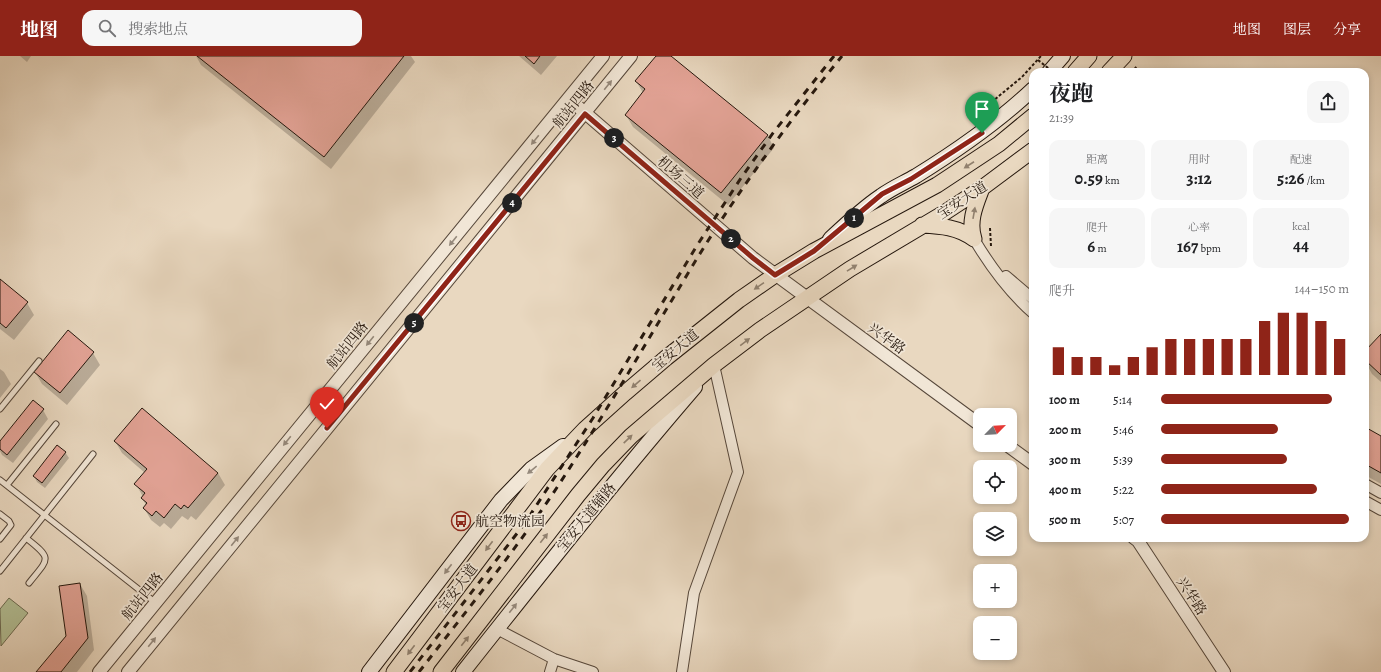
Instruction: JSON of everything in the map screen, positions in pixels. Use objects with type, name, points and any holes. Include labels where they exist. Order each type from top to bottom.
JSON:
[{"type":"main road","points":[[1052,68],[1063,56]]},
{"type":"main road","points":[[1078,68],[1089,56]]},
{"type":"main road","points":[[1116,68],[1129,61]]},
{"type":"main road","points":[[814,251],[882,194],[911,179],[982,133],[1003,117],[1029,93]]},
{"type":"main road","name":"宝安大道","points":[[394,672],[547,469],[585,429],[672,353],[739,300],[775,275],[814,251],[937,186],[999,144],[1029,119]]},
{"type":"main road","name":"宝安大道","points":[[441,672],[578,495],[603,465],[631,436],[714,365],[760,330],[850,269],[982,188],[1029,153]]},
{"type":"main road","points":[[974,239],[972,231],[974,210],[982,188]]},
{"type":"main road","points":[[922,225],[948,227],[966,233],[974,239]]},
{"type":"main road","name":"宝安大道辅路","points":[[463,672],[636,456],[714,365]]},
{"type":"main road","points":[[369,672],[501,500],[532,470],[585,429]]},
{"type":"street","name":"航站四路","points":[[99,672],[603,56]]},
{"type":"street","name":"航站四路","points":[[128,672],[631,56]]},
{"type":"street","name":"机场三道","points":[[569,99],[753,258],[775,275]]},
{"type":"street","points":[[974,239],[1000,270],[1029,296]]},
{"type":"street","points":[[974,239],[993,269],[1004,283],[1029,309]]},
{"type":"street","name":"兴华路","points":[[775,275],[973,420]]},
{"type":"street","points":[[682,672],[694,593],[738,472],[714,365]]},
{"type":"street","points":[[1017,452],[1029,461]]},
{"type":"street","points":[[1369,486],[1381,493]]},
{"type":"street","points":[[1369,503],[1381,510]]},
{"type":"street","name":"兴华路","points":[[1140,542],[1224,672]]},
{"type":"street","points":[[497,629],[554,659],[593,672]]},
{"type":"street","points":[[550,672],[554,659]]},
{"type":"lane","points":[[0,409],[39,361]]},
{"type":"lane","points":[[7,485],[56,424]]},
{"type":"lane","points":[[0,571],[93,454]]},
{"type":"lane","points":[[0,480],[156,603]]},
{"type":"lane","points":[[0,514],[9,521],[10,525],[0,539]]},
{"type":"lane","points":[[26,538],[40,549],[46,558],[45,563],[29,583]]},
{"type":"path","points":[[1030,68],[1042,56]]},
{"type":"path","points":[[1038,60],[1048,68]]},
{"type":"path","points":[[992,110],[988,105],[1029,70]]},
{"type":"path","points":[[990,228],[991,251]]},
{"type":"green space","points":[[9,598],[28,613],[1,646],[0,609]]},
{"type":"building","points":[[197,56],[404,56],[324,157]]},
{"type":"building","points":[[525,56],[540,56],[534,64]]},
{"type":"building","points":[[656,56],[671,56],[768,135],[721,193],[625,115],[645,89],[635,81]]},
{"type":"building","points":[[0,279],[28,302],[6,328],[0,323]]},
{"type":"building","points":[[68,330],[94,352],[60,393],[34,372]]},
{"type":"building","points":[[1381,334],[1381,375],[1369,364],[1369,347]]},
{"type":"building","points":[[33,400],[44,409],[7,455],[0,449],[0,441]]},
{"type":"building","points":[[142,408],[218,473],[188,508],[184,505],[181,509],[175,504],[164,518],[156,511],[152,516],[143,508],[147,503],[141,498],[145,493],[134,484],[147,469],[114,441]]},
{"type":"building","points":[[1369,429],[1381,436],[1381,473],[1369,466]]},
{"type":"building","points":[[57,445],[66,452],[42,483],[33,476]]},
{"type":"building","points":[[80,583],[88,638],[61,672],[36,672],[66,636],[59,586]]},
{"type":"railway","points":[[410,672],[525,523],[593,418],[696,247],[741,178],[773,133],[834,56]]},
{"type":"railway","points":[[419,672],[504,563],[552,495],[725,214],[801,108],[842,56]]},
{"type":"place","name":"航空物流园","points":[[461,521]]},
{"type":"route","points":[[327,428],[585,114],[753,258],[775,275],[829,240],[882,194],[911,179],[982,133]]}]
